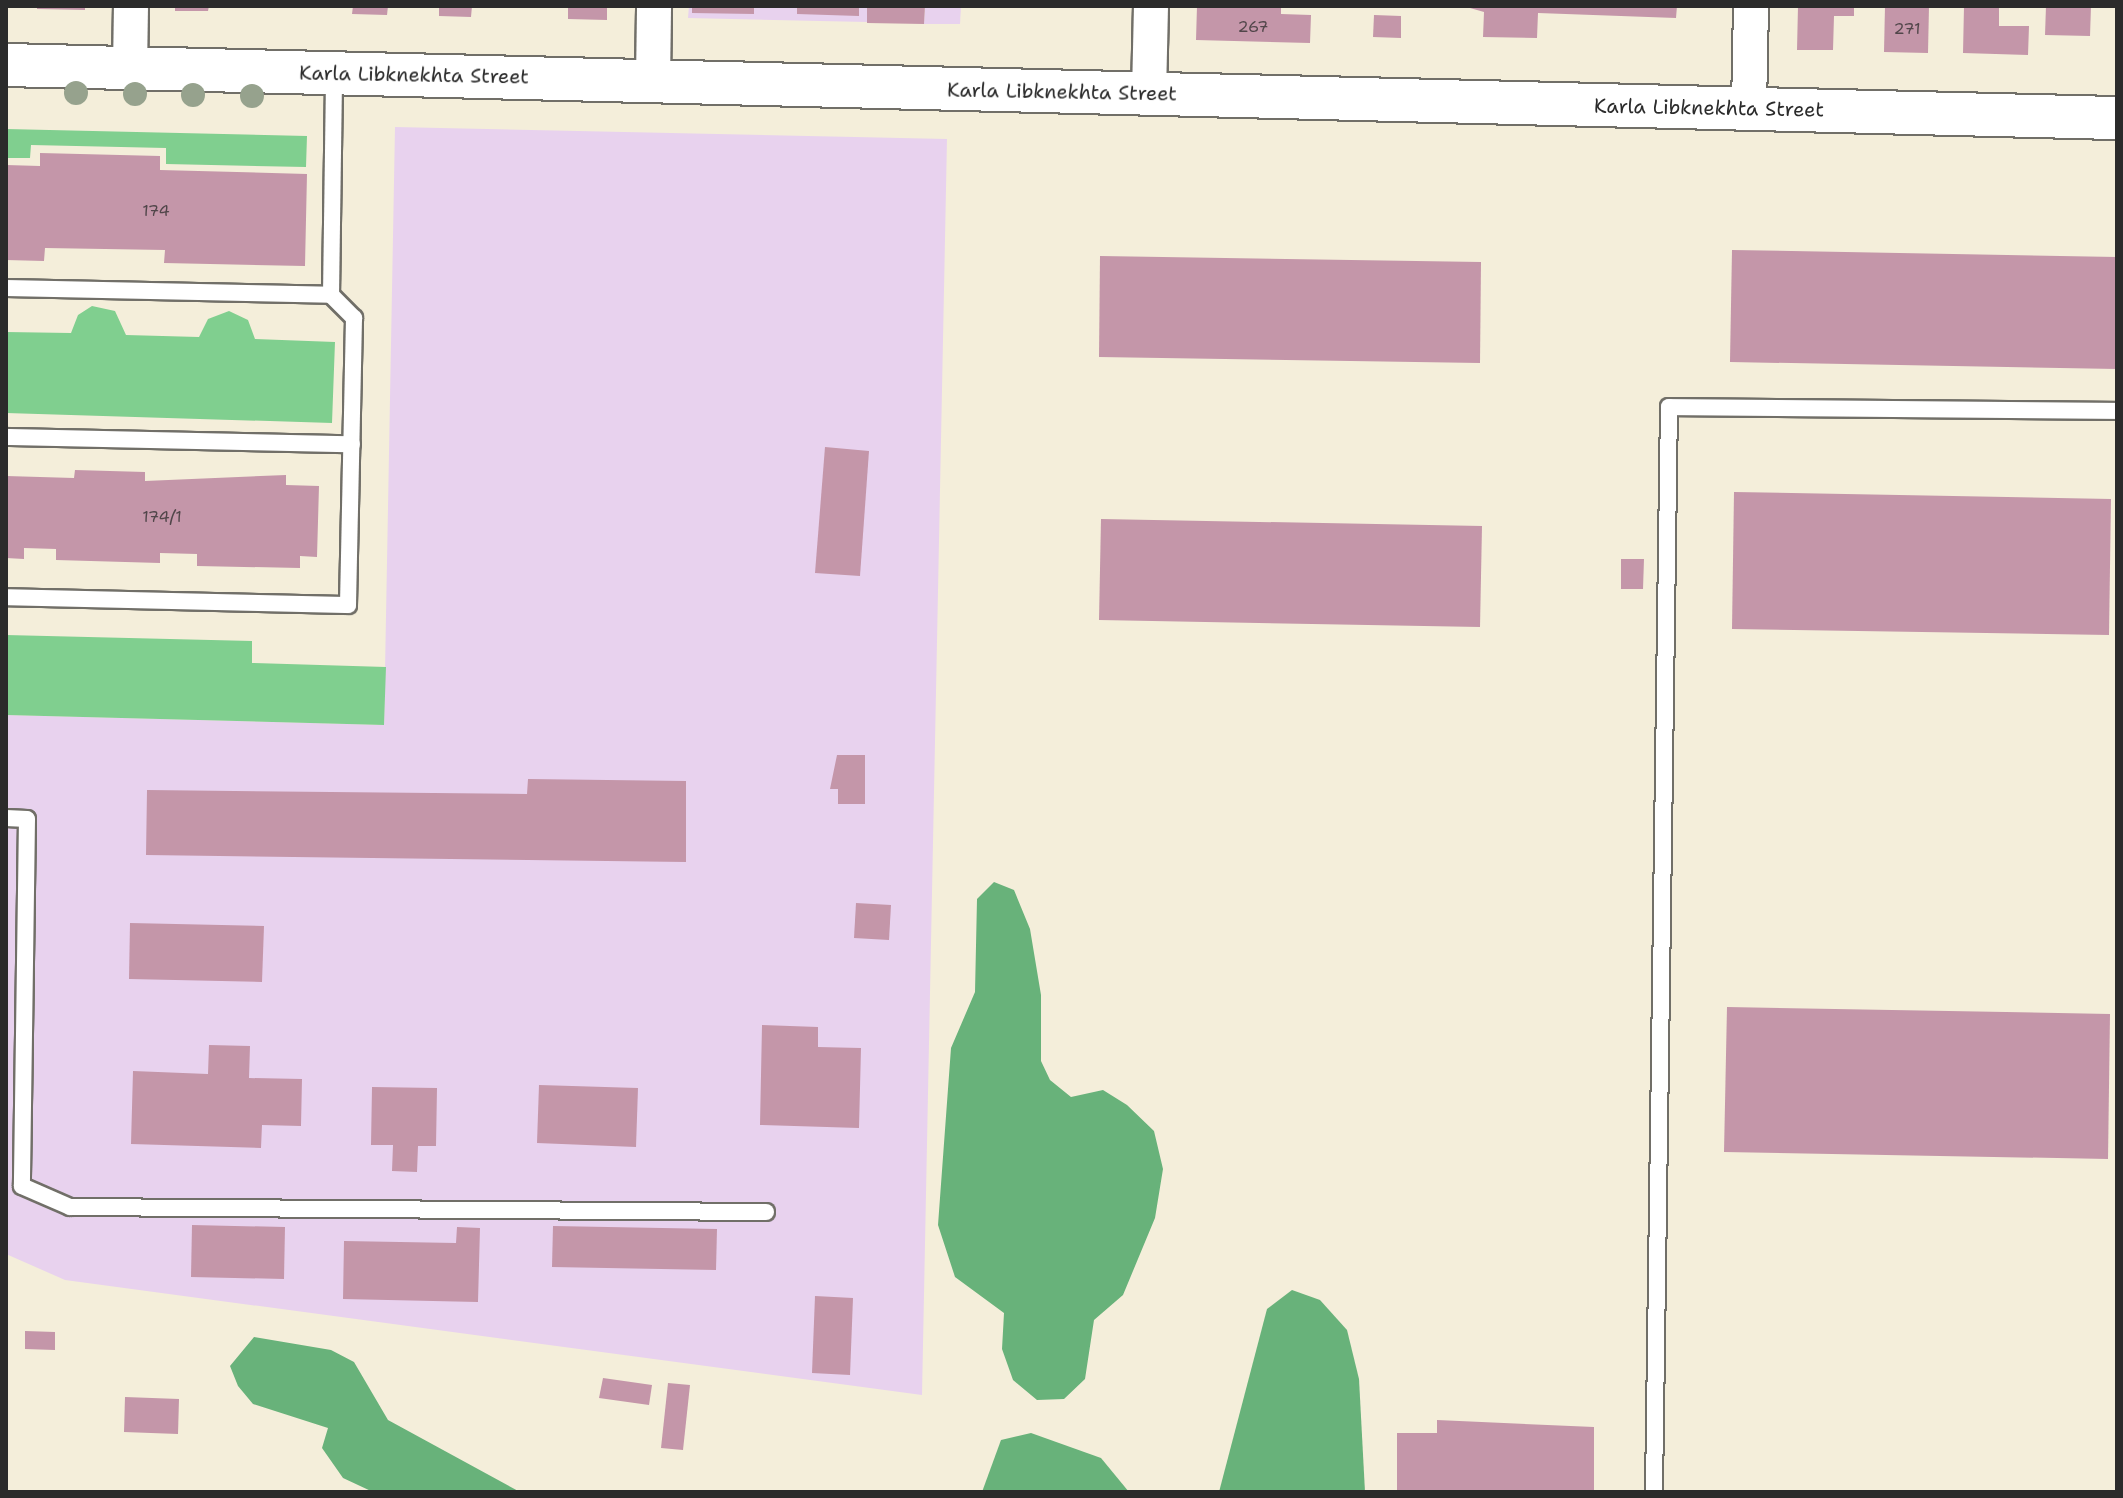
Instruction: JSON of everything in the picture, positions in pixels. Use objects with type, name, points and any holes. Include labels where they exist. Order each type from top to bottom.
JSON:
[{"type":"street","points":[[130,69],[131,6]]},
{"type":"street","points":[[653,81],[654,6]]},
{"type":"street","points":[[1149,94],[1151,6]]},
{"type":"street","points":[[1749,109],[1751,6]]},
{"type":"street","name":"Karla Libknekhta Street","points":[[6,65],[2117,118]]},
{"type":"lane","points":[[331,295],[334,74]]},
{"type":"lane","points":[[6,288],[331,295],[354,318],[348,605],[6,597]]},
{"type":"lane","points":[[1654,1492],[1669,407],[2117,411]]},
{"type":"lane","points":[[6,437],[352,444]]},
{"type":"lane","points":[[6,818],[27,819],[22,1186],[70,1207],[766,1212]]},
{"type":"shaded area","points":[[689,6],[867,6],[867,22],[688,18]]},
{"type":"shaded area","points":[[925,6],[961,6],[960,24],[924,24]]},
{"type":"shaded area","points":[[395,127],[947,139],[922,1395],[65,1280],[6,1254],[6,715],[384,725]]},
{"type":"green space","points":[[6,129],[307,136],[306,167],[166,164],[166,148],[31,145],[30,158],[6,158]]},
{"type":"green space","points":[[92,306],[115,311],[126,335],[199,337],[208,319],[229,311],[248,320],[255,339],[335,342],[332,423],[6,413],[6,332],[71,333],[78,315]]},
{"type":"green space","points":[[6,635],[252,641],[252,663],[386,667],[384,725],[6,715]]},
{"type":"green space","points":[[994,882],[1014,890],[1030,929],[1041,995],[1041,1061],[1050,1080],[1071,1097],[1103,1090],[1127,1105],[1154,1131],[1163,1169],[1155,1218],[1123,1295],[1094,1320],[1085,1379],[1064,1399],[1037,1400],[1013,1380],[1002,1349],[1004,1313],[955,1277],[938,1225],[951,1048],[975,992],[977,899]]},
{"type":"green space","points":[[1292,1290],[1320,1300],[1347,1330],[1359,1379],[1365,1492],[1219,1492],[1267,1309]]},
{"type":"green space","points":[[254,1337],[331,1350],[354,1362],[388,1420],[520,1492],[373,1492],[343,1478],[322,1448],[328,1428],[253,1404],[238,1386],[230,1366]]},
{"type":"green space","points":[[1031,1433],[1101,1458],[1129,1492],[982,1492],[1001,1440]]},
{"type":"building","points":[[37,6],[85,6],[85,10],[37,9]]},
{"type":"building","points":[[175,6],[209,6],[208,11],[175,11]]},
{"type":"building","points":[[353,6],[388,6],[387,15],[352,14]]},
{"type":"building","points":[[439,6],[472,6],[471,17],[439,16]]},
{"type":"building","points":[[568,6],[607,6],[607,20],[568,19]]},
{"type":"building","points":[[692,6],[754,6],[754,14],[692,13]]},
{"type":"building","points":[[797,6],[859,6],[859,16],[797,14]]},
{"type":"building","points":[[867,6],[925,6],[924,24],[867,23]]},
{"type":"building","points":[[1197,6],[1281,6],[1281,14],[1311,15],[1310,43],[1196,40]]},
{"type":"building","points":[[1463,6],[1677,6],[1676,18],[1538,13],[1537,38],[1483,37],[1484,12]]},
{"type":"building","points":[[1798,6],[1854,6],[1854,16],[1834,16],[1833,50],[1797,50]]},
{"type":"building","points":[[1885,6],[1929,6],[1928,53],[1884,52]]},
{"type":"building","points":[[1964,6],[1999,6],[1999,26],[2029,26],[2028,55],[1963,53]]},
{"type":"building","points":[[2046,6],[2091,6],[2090,36],[2045,35]]},
{"type":"building","points":[[1374,15],[1401,16],[1401,38],[1373,37]]},
{"type":"building","points":[[40,153],[160,156],[160,170],[307,174],[305,266],[164,263],[165,250],[45,248],[44,261],[6,260],[6,165],[40,166]]},
{"type":"building","points":[[1732,250],[2117,257],[2117,369],[1730,362]]},
{"type":"building","points":[[1100,256],[1481,262],[1480,363],[1099,357]]},
{"type":"building","points":[[825,447],[869,451],[860,576],[815,573]]},
{"type":"building","points":[[75,470],[145,472],[145,481],[286,475],[286,485],[319,486],[317,557],[300,556],[300,568],[197,566],[197,554],[160,553],[160,563],[56,560],[56,549],[24,548],[24,559],[6,558],[6,476],[74,478]]},
{"type":"building","points":[[1734,492],[2111,499],[2109,635],[1732,629]]},
{"type":"building","points":[[1101,519],[1482,526],[1480,627],[1099,620]]},
{"type":"building","points":[[1621,559],[1644,559],[1643,589],[1621,589]]},
{"type":"building","points":[[837,755],[865,755],[865,804],[838,804],[838,789],[830,789]]},
{"type":"building","points":[[528,779],[686,781],[686,862],[146,855],[147,790],[527,794]]},
{"type":"building","points":[[856,903],[891,905],[889,940],[854,938]]},
{"type":"building","points":[[130,923],[264,926],[262,982],[129,979]]},
{"type":"building","points":[[1727,1007],[2110,1014],[2108,1159],[1724,1152]]},
{"type":"building","points":[[762,1025],[818,1027],[818,1047],[861,1048],[859,1128],[760,1125]]},
{"type":"building","points":[[209,1045],[250,1046],[249,1078],[302,1079],[301,1126],[262,1125],[261,1148],[131,1144],[133,1071],[208,1074]]},
{"type":"building","points":[[539,1085],[638,1088],[636,1147],[537,1143]]},
{"type":"building","points":[[372,1087],[437,1088],[436,1146],[418,1146],[417,1172],[392,1171],[393,1145],[371,1145]]},
{"type":"building","points":[[192,1225],[285,1227],[284,1279],[191,1277]]},
{"type":"building","points":[[553,1226],[717,1229],[716,1270],[552,1267]]},
{"type":"building","points":[[457,1227],[480,1228],[478,1302],[343,1299],[344,1241],[456,1243]]},
{"type":"building","points":[[815,1296],[853,1298],[850,1375],[812,1373]]},
{"type":"building","points":[[25,1331],[55,1332],[55,1350],[25,1349]]},
{"type":"building","points":[[603,1378],[652,1385],[649,1405],[599,1398]]},
{"type":"building","points":[[668,1383],[690,1385],[683,1450],[661,1448]]},
{"type":"building","points":[[125,1397],[179,1399],[178,1434],[124,1432]]},
{"type":"building","points":[[1437,1420],[1594,1427],[1594,1492],[1397,1492],[1397,1433],[1437,1433]]}]
